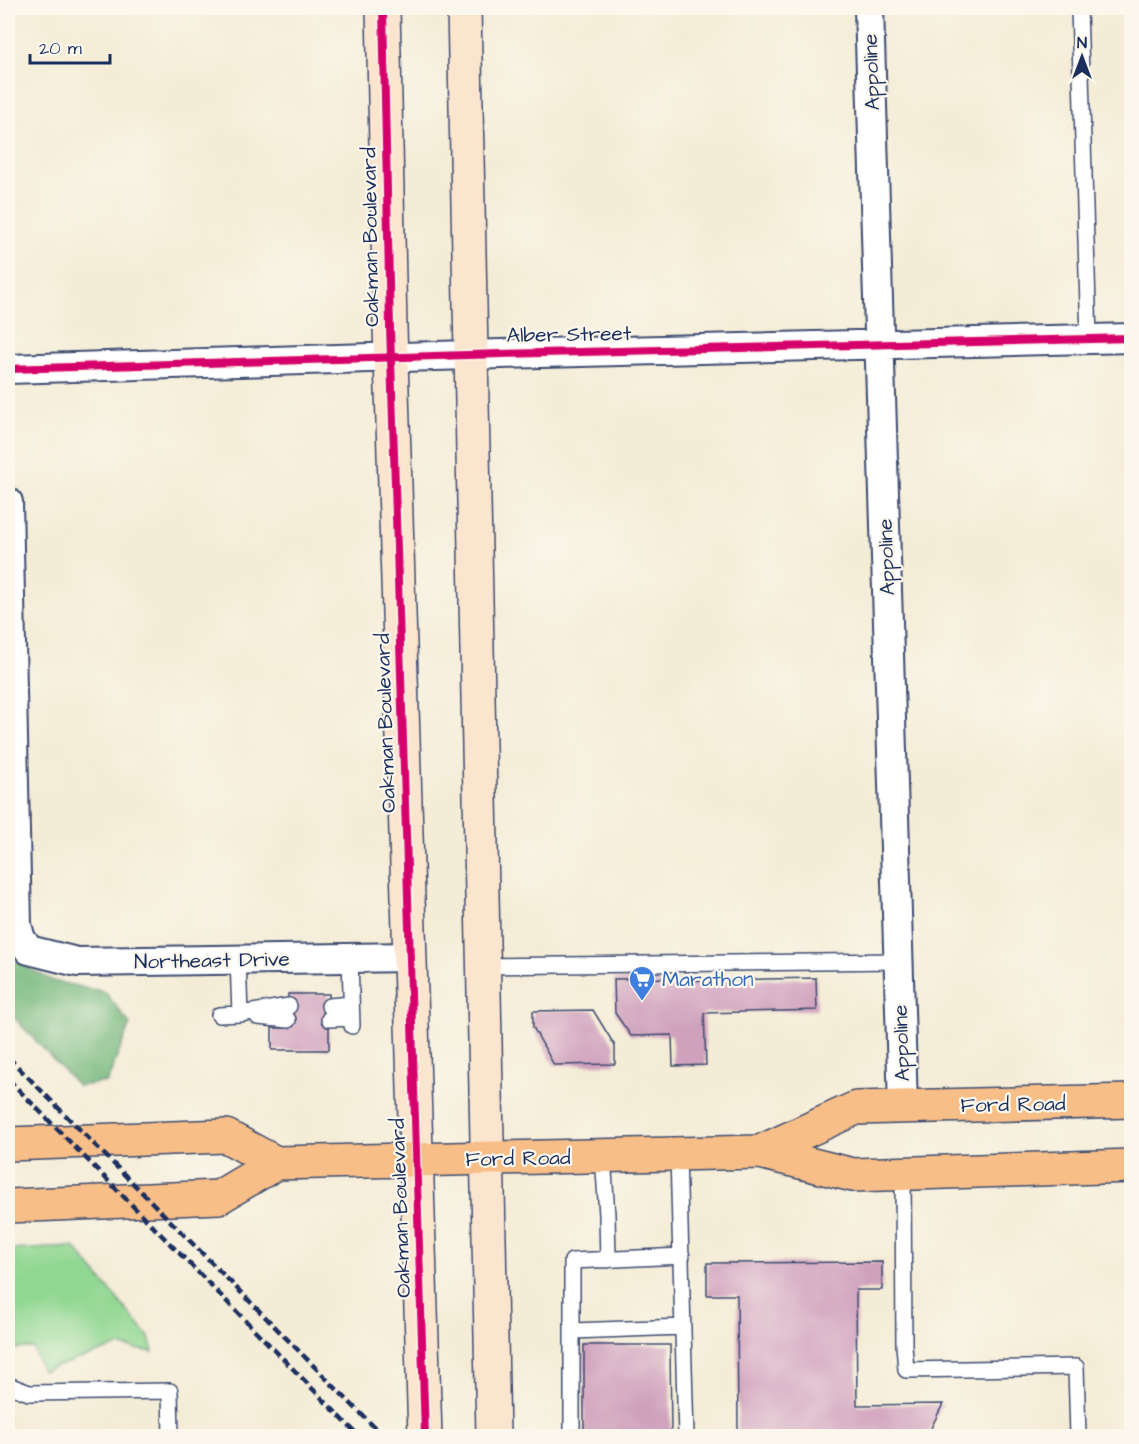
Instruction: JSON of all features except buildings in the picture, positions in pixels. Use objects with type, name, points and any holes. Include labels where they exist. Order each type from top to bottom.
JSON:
[{"type":"main road","name":"Ford Road","points":[[760,1152],[856,1108],[1131,1101]]},
{"type":"main road","name":"Ford Road","points":[[8,1144],[226,1136],[276,1163],[488,1160],[760,1152],[853,1175],[1131,1166]]},
{"type":"main road","name":"Ford Road","points":[[8,1206],[219,1197],[276,1163]]},
{"type":"street","name":"Oakman Boulevard","points":[[383,8],[391,358],[425,1437]]},
{"type":"street","points":[[464,8],[493,1437]]},
{"type":"street","name":"Appoline","points":[[869,8],[903,1107]]},
{"type":"street","name":"Alber Street","points":[[8,369],[1131,338]]},
{"type":"street","points":[[8,502],[8,559]]},
{"type":"street","name":"Northeast Drive","points":[[8,559],[17,925],[21,939],[29,950],[77,962],[410,957]]},
{"type":"lane","points":[[1079,8],[1089,339]]},
{"type":"lane","points":[[329,1013],[351,1016],[350,958]]},
{"type":"lane","points":[[238,959],[240,1014]]},
{"type":"lane","points":[[484,966],[899,961]]},
{"type":"lane","points":[[219,1015],[288,1013]]},
{"type":"lane","points":[[678,1155],[686,1437]]},
{"type":"lane","points":[[603,1156],[608,1260]]},
{"type":"lane","points":[[903,1173],[906,1370],[1076,1367],[1078,1437]]},
{"type":"lane","points":[[572,1437],[572,1261],[682,1256]]},
{"type":"lane","points":[[572,1331],[683,1328]]},
{"type":"lane","points":[[8,1385],[29,1393],[170,1391],[171,1437]]},
{"type":"green space","points":[[8,957],[53,981],[105,992],[130,1024],[107,1082],[78,1086],[8,1011]]},
{"type":"green space","points":[[74,1247],[149,1337],[153,1352],[119,1346],[42,1371],[33,1348],[8,1349],[8,1250]]},
{"type":"railway","points":[[8,1057],[383,1436]]},
{"type":"railway","points":[[8,1079],[359,1436]]},
{"type":"cycle path","points":[[383,8],[390,327],[425,1436]]},
{"type":"cycle path","points":[[8,369],[1132,338]]},
{"type":"place","name":"Marathon","points":[[642,1002]]}]
